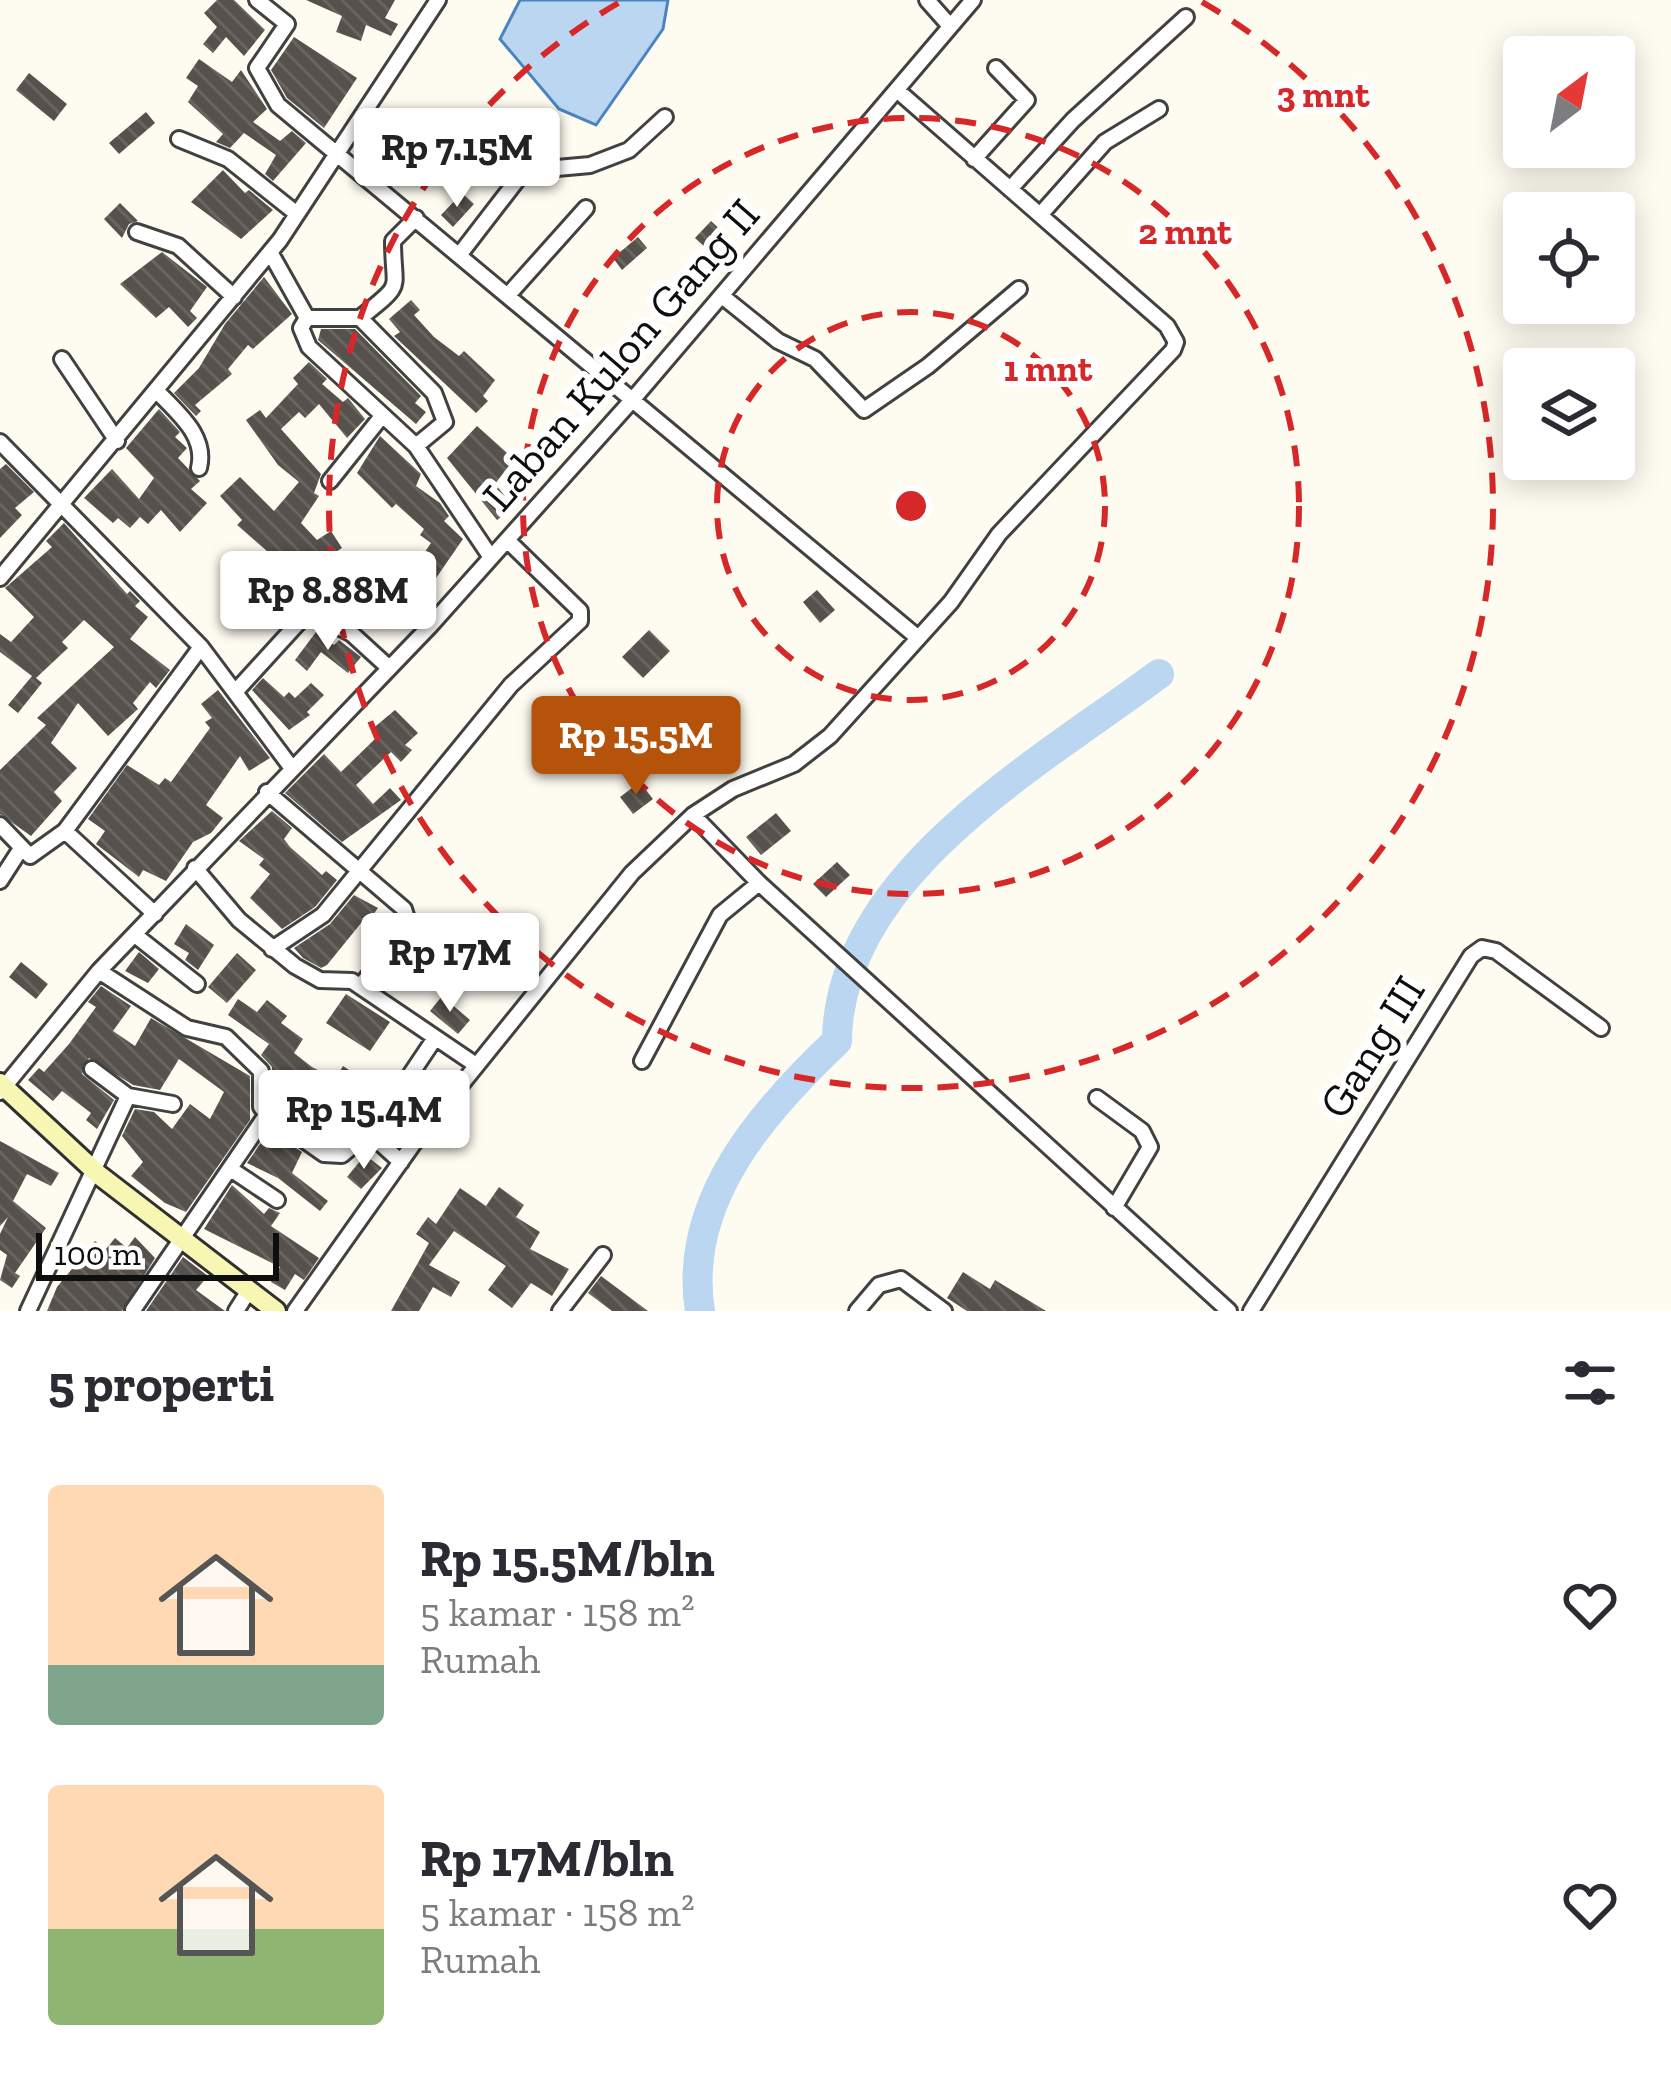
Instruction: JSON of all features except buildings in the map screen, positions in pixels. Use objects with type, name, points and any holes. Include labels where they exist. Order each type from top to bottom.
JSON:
[{"type":"main road","points":[[1,1087],[182,1242],[276,1311]]},
{"type":"street","points":[[257,0],[287,24],[257,68],[259,80],[278,105],[917,637]]},
{"type":"street","points":[[0,578],[270,252],[438,0]]},
{"type":"street","points":[[927,0],[950,26]]},
{"type":"street","name":"Laban Kulon Gang II","points":[[1,1087],[99,971],[507,540],[634,398],[973,0]]},
{"type":"street","points":[[1010,189],[1073,120],[1186,17]]},
{"type":"street","points":[[974,158],[1027,100],[995,68]]},
{"type":"street","points":[[295,1311],[401,1162],[632,873],[693,815],[734,789],[794,764],[830,736],[951,602],[999,534],[1177,342],[1168,326],[898,91]]},
{"type":"street","points":[[1040,215],[1105,142],[1159,109]]},
{"type":"street","points":[[460,254],[524,171],[590,165],[629,150],[665,117]]},
{"type":"street","points":[[179,140],[228,159],[297,214]]},
{"type":"street","points":[[508,294],[586,208]]},
{"type":"street","points":[[307,318],[360,317],[393,292],[398,281],[393,241],[416,218]]},
{"type":"street","points":[[137,232],[178,246],[234,297]]},
{"type":"street","points":[[270,252],[307,318]]},
{"type":"street","points":[[722,296],[778,341],[815,359],[866,410],[1018,289]]},
{"type":"street","points":[[360,317],[434,393],[445,413],[445,422],[416,446]]},
{"type":"street","points":[[307,318],[301,328],[309,347],[416,446],[490,556]]},
{"type":"street","points":[[62,359],[117,441]]},
{"type":"street","points":[[157,391],[192,429],[201,458],[199,468]]},
{"type":"street","points":[[330,482],[382,416]]},
{"type":"street","points":[[0,442],[201,647],[291,767]]},
{"type":"street","points":[[272,950],[322,915],[511,685],[580,621],[580,610],[507,540]]},
{"type":"street","points":[[237,690],[310,611],[352,634],[387,665]]},
{"type":"street","points":[[0,825],[20,850],[34,856],[65,830],[201,647]]},
{"type":"street","points":[[267,792],[404,909],[409,926],[361,985]]},
{"type":"street","points":[[693,815],[759,883],[1229,1311]]},
{"type":"street","points":[[65,830],[155,914]]},
{"type":"street","points":[[0,881],[20,850]]},
{"type":"street","points":[[195,868],[272,950],[309,976],[361,985],[476,1065]]},
{"type":"street","points":[[642,1061],[681,996],[713,926],[759,883]]},
{"type":"street","points":[[135,935],[197,984]]},
{"type":"street","name":"Gang III","points":[[1252,1311],[1471,956],[1482,948],[1496,951],[1601,1028]]},
{"type":"street","points":[[99,971],[187,1028],[232,1042],[261,1071],[261,1107],[267,1114],[333,1158],[369,1133],[435,1038]]},
{"type":"street","points":[[92,1069],[128,1096],[173,1104]]},
{"type":"street","points":[[28,1311],[128,1096]]},
{"type":"street","points":[[1097,1098],[1142,1131],[1150,1147],[1114,1208]]},
{"type":"street","points":[[134,1310],[267,1114]]},
{"type":"street","points":[[369,1133],[401,1162]]},
{"type":"street","points":[[232,1170],[277,1200]]},
{"type":"street","points":[[560,1311],[603,1255]]},
{"type":"street","points":[[857,1311],[879,1285],[901,1280],[944,1311]]},
{"type":"street","points":[[236,1311],[248,1292]]},
{"type":"water","points":[[520,0],[668,0],[663,29],[596,125],[559,109],[500,39]]},
{"type":"waterway","points":[[700,1311],[698,1271],[716,1195],[757,1128],[837,1041],[846,981],[871,926],[908,875],[954,829],[1005,785],[1159,674]]}]
